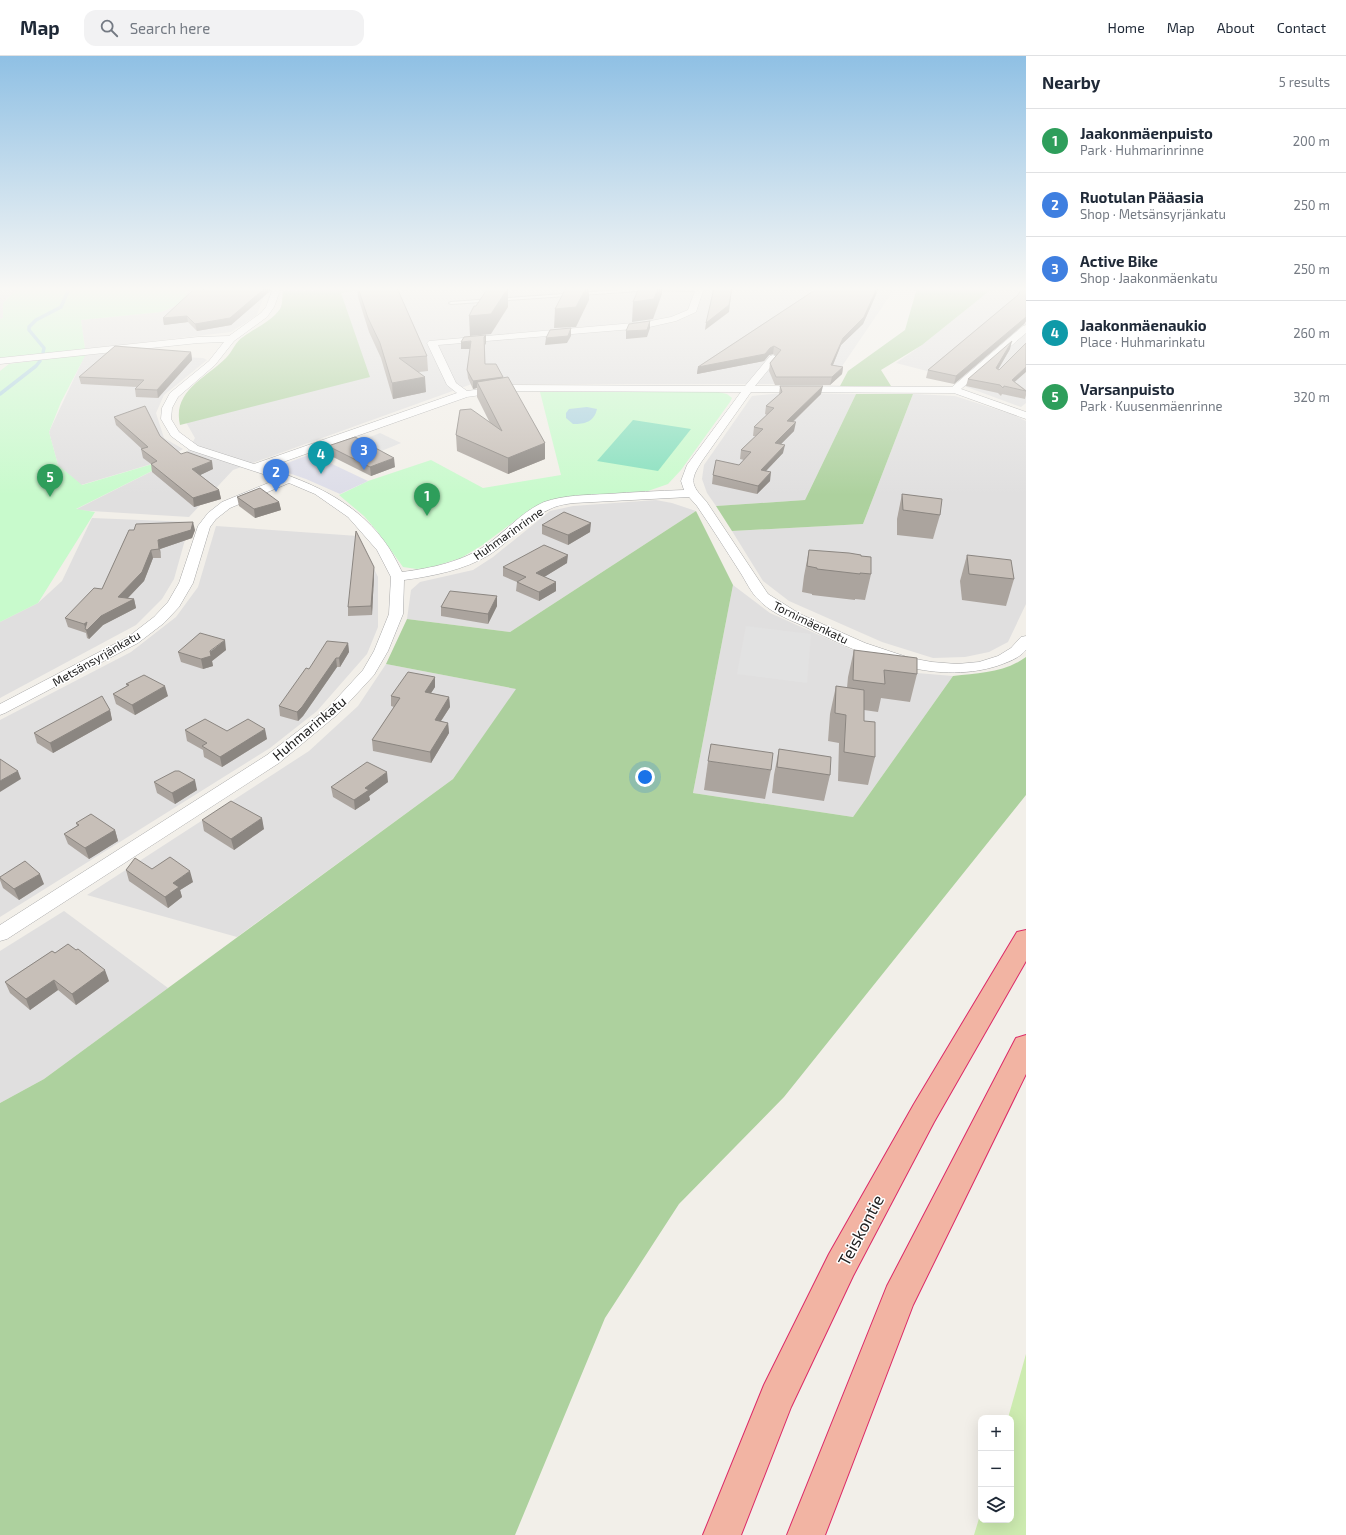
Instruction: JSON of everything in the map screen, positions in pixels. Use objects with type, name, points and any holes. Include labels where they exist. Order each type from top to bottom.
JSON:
[{"type":"highway","name":"Teiskontie","points":[[722,1535],[777,1398],[841,1265],[924,1113],[1026,939]]},
{"type":"highway","points":[[806,1535],[899,1298],[1026,1046]]},
{"type":"street","points":[[0,361],[38,357]]},
{"type":"street","points":[[217,357],[174,395],[167,408],[166,420],[175,434],[194,448],[289,479],[327,496],[352,514],[383,549],[398,577]]},
{"type":"street","points":[[439,357],[452,385],[465,394]]},
{"type":"street","points":[[955,390],[957,386],[991,357]]},
{"type":"street","points":[[691,493],[687,480],[692,467],[747,389],[774,358]]},
{"type":"street","points":[[254,468],[465,394],[509,388],[955,390],[975,396],[1026,416]]},
{"type":"street","name":"Metsänsyrjänkatu","points":[[0,710],[133,640],[159,620],[174,604],[186,583],[204,526],[212,516],[226,505],[289,479]]},
{"type":"street","name":"Huhmarinrinne","points":[[398,577],[436,571],[476,557],[530,516],[545,506],[556,502],[574,499],[691,493]]},
{"type":"street","name":"Tornimäenkatu","points":[[691,493],[702,504],[763,597],[781,610],[828,632],[907,662],[957,669],[986,666],[999,661],[1016,652],[1026,640]]},
{"type":"street","name":"Huhmarinkatu","points":[[0,934],[273,759],[334,711],[369,672],[381,651],[396,614],[398,577]]},
{"type":"shaded area","points":[[84,357],[183,357],[203,358],[207,360],[164,395],[156,413],[164,438],[183,449],[165,460],[81,485],[58,465],[49,432]]},
{"type":"shaded area","points":[[239,357],[848,357],[830,384],[472,384],[233,470],[189,517],[75,510],[186,454],[195,438],[183,417]]},
{"type":"shaded area","points":[[905,357],[1026,357],[1026,403],[1021,407],[964,386],[954,378],[896,363]]},
{"type":"shaded area","points":[[783,393],[856,394],[805,500],[716,506],[707,493],[702,479],[704,465],[752,396]]},
{"type":"shaded area","points":[[913,394],[955,396],[1014,415],[1026,421],[1026,604],[1008,642],[989,652],[965,657],[933,658],[882,642],[789,601],[763,581],[732,531],[863,524]]},
{"type":"shaded area","points":[[380,433],[401,443],[374,454],[352,444]]},
{"type":"shaded area","points":[[311,454],[368,481],[340,494],[306,479],[274,468]]},
{"type":"shaded area","points":[[656,500],[672,503],[696,511],[510,632],[407,619],[411,590],[420,582],[473,570],[493,557],[550,511],[573,506]]},
{"type":"shaded area","points":[[92,518],[190,522],[174,579],[162,599],[136,625],[0,698],[0,622],[38,603],[62,581]]},
{"type":"shaded area","points":[[216,526],[358,536],[378,577],[378,627],[367,654],[317,711],[270,748],[0,917],[0,720],[131,652],[176,617],[198,587]]},
{"type":"shaded area","points":[[733,585],[770,613],[877,661],[917,673],[953,676],[853,817],[693,793]]},
{"type":"shaded area","points":[[746,626],[811,634],[807,683],[737,674]]},
{"type":"shaded area","points":[[386,664],[517,689],[453,779],[237,937],[87,895],[309,751],[358,706]]},
{"type":"shaded area","points":[[64,911],[168,988],[44,1079],[0,1103],[0,951]]},
{"type":"green space","points":[[63,357],[84,357],[61,402],[49,432],[58,465],[82,485],[186,454],[76,509],[95,512],[38,603],[0,622],[0,371],[9,364]]},
{"type":"green space","points":[[363,357],[370,377],[180,425],[179,413],[181,403],[186,394],[192,386],[226,358]]},
{"type":"green space","points":[[867,357],[902,357],[881,370],[891,386],[840,386],[848,371]]},
{"type":"green space","points":[[540,392],[718,392],[727,394],[732,398],[681,470],[668,484],[648,491],[576,496],[548,502],[532,508],[481,546],[461,558],[429,568],[417,569],[403,567],[377,531],[364,516],[339,495],[368,481],[431,460],[483,488],[561,475]]},
{"type":"green space","points":[[856,394],[913,394],[863,524],[732,531],[716,506],[805,500]]},
{"type":"green space","points":[[633,420],[691,429],[658,471],[597,461]]},
{"type":"green space","points":[[696,511],[733,585],[693,793],[853,817],[953,676],[982,673],[1000,669],[1026,657],[1026,795],[784,1097],[679,1204],[605,1318],[515,1535],[0,1535],[0,1103],[44,1079],[453,779],[516,689],[386,664],[407,619],[510,632]]},
{"type":"green space","points":[[1026,1354],[1026,1535],[974,1535],[978,1522],[1014,1523],[1014,1415],[1009,1415]]},
{"type":"water","points":[[587,407],[597,409],[594,417],[588,421],[573,424],[566,418],[566,413],[569,409]]},
{"type":"building","points":[[102,357],[187,357],[157,390],[135,389],[144,380],[79,377]]},
{"type":"building","points":[[384,357],[413,357],[399,358],[425,377],[392,383]]},
{"type":"building","points":[[469,357],[485,357],[485,364],[496,364],[503,377],[473,381],[467,370]]},
{"type":"building","points":[[713,357],[749,357],[698,367]]},
{"type":"building","points":[[775,357],[835,357],[831,365],[843,367],[832,377],[776,377],[770,363]]},
{"type":"building","points":[[944,357],[979,357],[956,376],[928,370]]},
{"type":"building","points":[[993,357],[1003,357],[996,368],[999,370],[1012,357],[1026,357],[1026,367],[1012,380],[1026,391],[1004,386],[1003,388],[1000,385],[968,379]]},
{"type":"building","points":[[508,377],[545,443],[508,458],[456,435],[460,410],[471,409],[502,431],[477,382]]},
{"type":"building","points":[[780,386],[823,386],[787,421],[796,422],[775,443],[785,445],[761,470],[771,472],[758,486],[713,475],[716,460],[739,465],[751,452],[741,450],[763,429],[754,427],[774,408],[766,406],[782,392]]},
{"type":"building","points":[[145,406],[160,436],[181,454],[187,452],[212,461],[192,469],[219,490],[193,498],[151,464],[157,461],[141,449],[148,447],[114,417]]},
{"type":"building","points":[[355,437],[394,458],[370,467],[328,446]]},
{"type":"building","points":[[260,488],[279,502],[254,509],[237,497]]},
{"type":"building","points":[[902,494],[942,499],[940,515],[903,510]]},
{"type":"building","points":[[564,512],[591,523],[568,535],[542,525]]},
{"type":"building","points":[[193,522],[191,530],[158,540],[159,549],[151,550],[142,572],[118,597],[134,599],[101,616],[87,630],[85,629],[87,622],[84,624],[65,618],[94,588],[102,589],[129,530],[134,530],[136,524]]},
{"type":"building","points":[[356,531],[374,567],[371,606],[348,607]]},
{"type":"building","points":[[544,545],[568,555],[536,573],[556,582],[539,592],[517,582],[526,577],[503,567]]},
{"type":"building","points":[[809,550],[849,553],[871,557],[871,574],[817,569],[807,566]]},
{"type":"building","points":[[967,555],[1011,560],[1014,579],[969,574]]},
{"type":"building","points":[[450,591],[497,596],[488,614],[441,607]]},
{"type":"building","points":[[200,633],[225,640],[210,651],[211,656],[201,659],[178,652]]},
{"type":"building","points":[[327,641],[348,643],[339,658],[336,658],[297,712],[279,706],[306,668],[309,669]]},
{"type":"building","points":[[854,650],[917,658],[917,674],[884,670],[885,684],[853,680]]},
{"type":"building","points":[[408,672],[435,677],[425,692],[449,697],[435,720],[448,723],[430,752],[372,740],[400,698],[391,696]]},
{"type":"building","points":[[144,675],[165,686],[132,705],[113,694],[129,685],[126,684]]},
{"type":"building","points":[[836,686],[864,690],[864,721],[875,722],[875,757],[844,752],[846,715],[835,713]]},
{"type":"building","points":[[102,696],[110,710],[50,743],[34,733]]},
{"type":"building","points":[[205,719],[227,731],[248,719],[265,729],[220,757],[202,746],[207,743],[185,730]]},
{"type":"building","points":[[711,744],[773,753],[771,770],[708,761]]},
{"type":"building","points":[[779,749],[831,757],[830,775],[777,767]]},
{"type":"building","points":[[0,759],[18,771],[0,781]]},
{"type":"building","points":[[367,762],[387,772],[365,788],[369,790],[354,800],[331,787]]},
{"type":"building","points":[[175,771],[179,771],[195,780],[172,793],[154,782]]},
{"type":"building","points":[[231,801],[262,818],[231,839],[202,820]]},
{"type":"building","points":[[91,814],[115,830],[85,848],[64,834],[79,825],[76,823]]},
{"type":"building","points":[[170,857],[190,871],[173,883],[179,887],[165,897],[126,870],[135,858],[152,869]]},
{"type":"building","points":[[25,861],[40,874],[14,889],[0,878],[0,877]]},
{"type":"building","points":[[68,944],[76,950],[78,949],[105,970],[72,994],[54,980],[26,999],[5,982],[52,951],[55,953]]},
{"type":"waterway","points":[[0,394],[36,366],[40,361]]},
{"type":"place","name":"Active Bike","points":[[364,470]]},
{"type":"place","name":"Jaakonmäenaukio","points":[[321,474]]},
{"type":"place","name":"Ruotulan Pääasia","points":[[276,492]]},
{"type":"place","name":"Varsanpuisto","points":[[50,497]]},
{"type":"place","name":"Jaakonmäenpuisto","points":[[427,516]]}]
